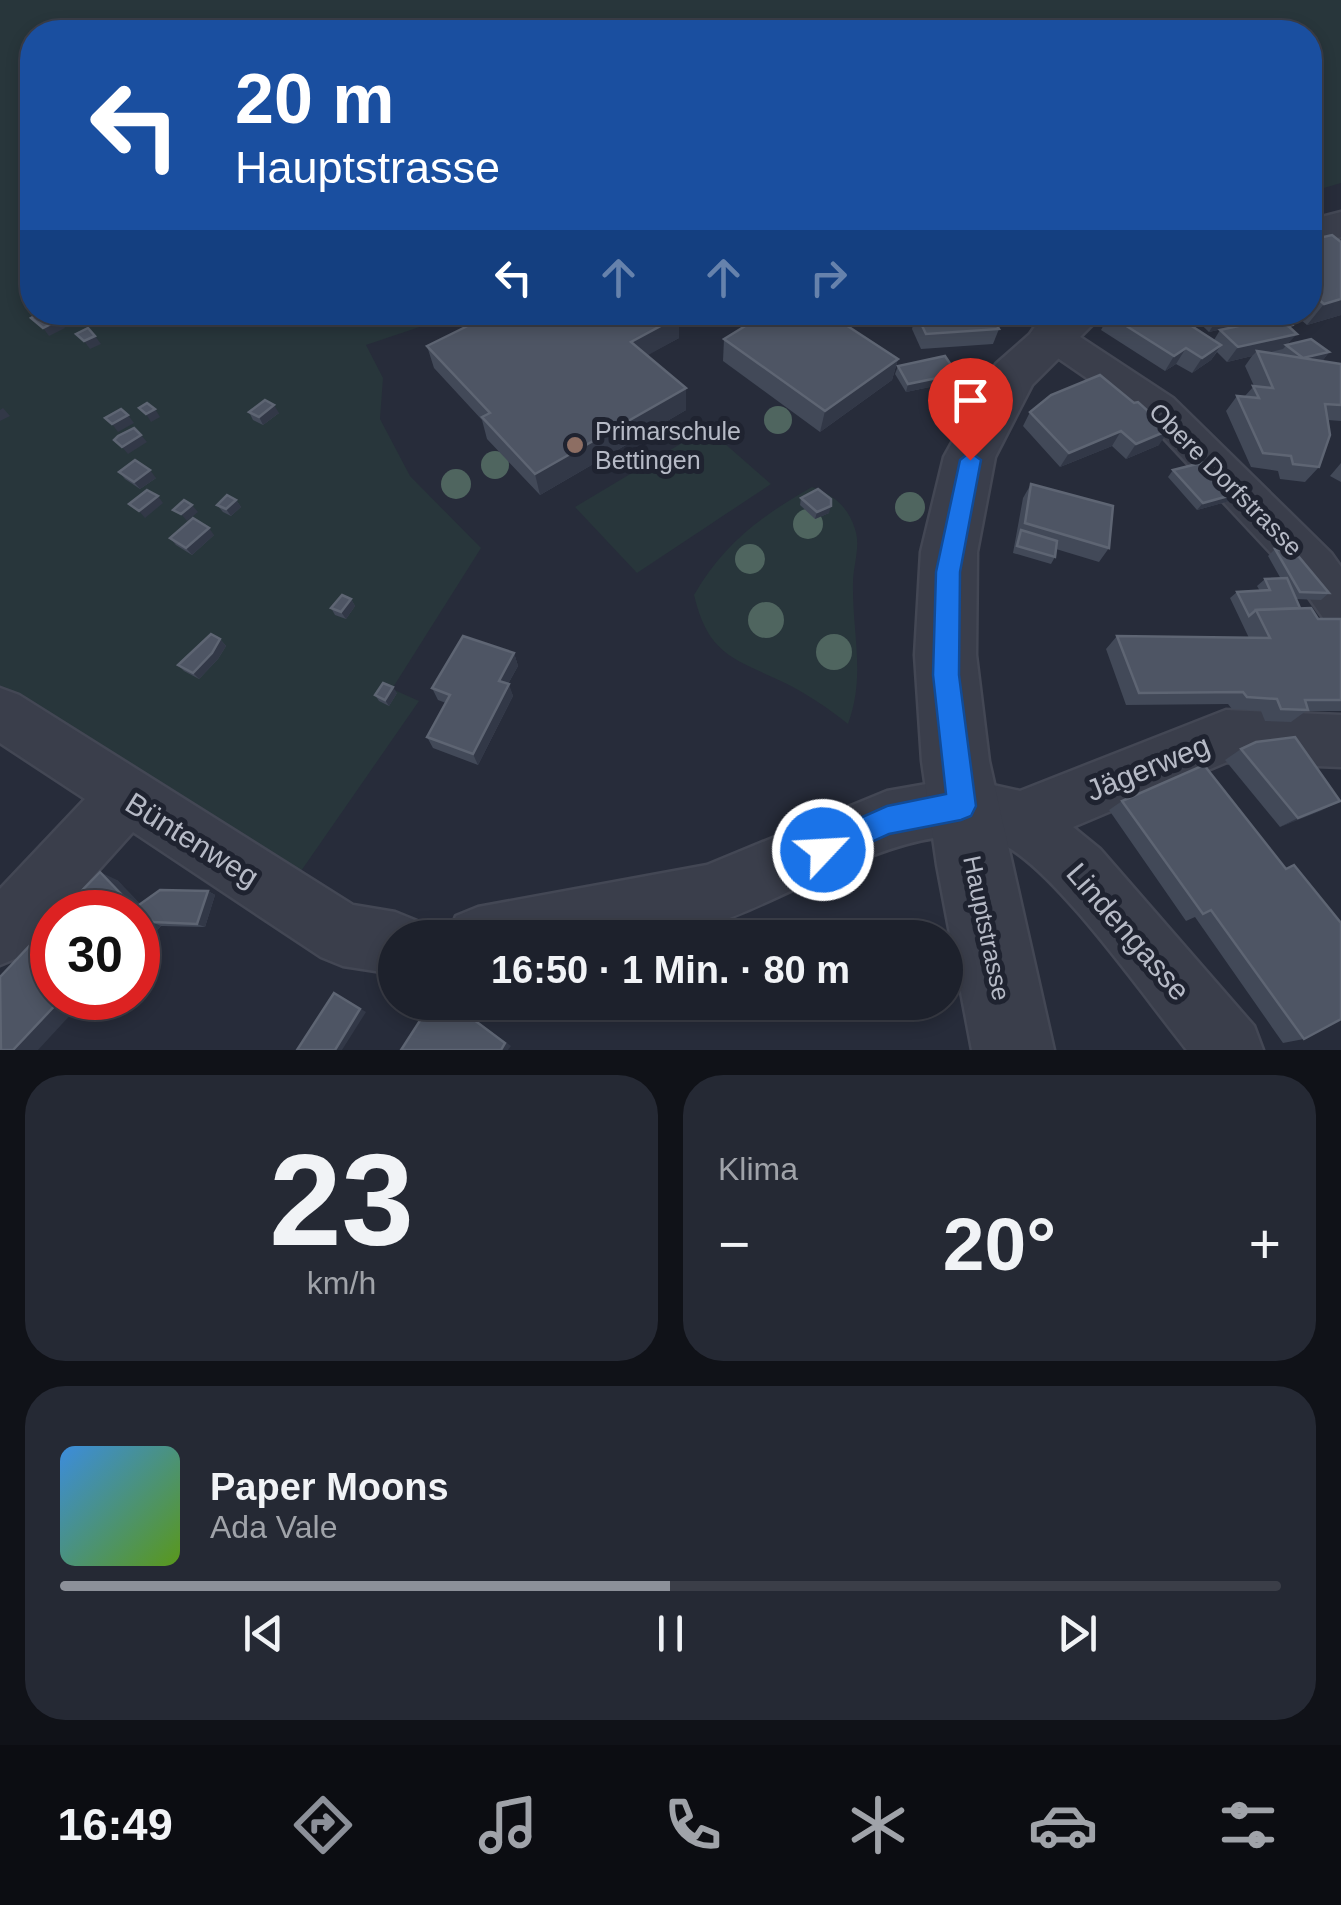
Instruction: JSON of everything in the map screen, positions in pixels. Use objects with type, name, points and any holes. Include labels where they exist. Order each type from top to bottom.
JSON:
[{"type":"street","name":"Hauptstrasse","points":[[1013,1050],[961,806],[946,675],[948,572],[961,490],[980,430],[1016,368],[1064,325]]},
{"type":"street","name":"Obere Dorfstrasse","points":[[1068,325],[1159,408],[1314,567],[1341,604]]},
{"type":"street","name":"Büntenweg","points":[[0,713],[125,798],[343,935],[378,940]]},
{"type":"street","name":"Jägerweg","points":[[1020,820],[1226,736],[1341,741]]},
{"type":"street","points":[[0,934],[125,798]]},
{"type":"street","points":[[576,920],[707,896],[887,820],[961,806],[1020,820]]},
{"type":"street","name":"Lindengasse","points":[[1020,820],[1079,870],[1230,1050]]},
{"type":"shaded area","points":[[0,0],[1341,0],[1341,183],[1322,189],[1322,20],[20,20],[20,325],[425,325],[366,345],[383,378],[380,419],[410,476],[481,548],[392,689],[419,701],[283,897],[0,712]]},
{"type":"shaded area","points":[[707,428],[771,484],[637,573],[575,507]]},
{"type":"shaded area","points":[[812,487],[844,508],[857,536],[853,583],[857,671],[848,724],[800,691],[725,652],[707,630],[694,595],[718,561],[745,533]]},
{"type":"building","points":[[1332,235],[1341,242],[1341,299],[1324,304],[1322,302],[1322,237]]},
{"type":"building","points":[[470,325],[662,325],[631,342],[686,388],[535,474],[482,417],[490,413],[427,346]]},
{"type":"building","points":[[747,325],[846,325],[898,359],[825,411],[724,339]]},
{"type":"building","points":[[922,325],[997,325],[999,329],[926,334]]},
{"type":"building","points":[[1125,325],[1190,325],[1221,345],[1202,358],[1186,348],[1174,356]]},
{"type":"building","points":[[1243,325],[1287,325],[1297,334],[1238,347],[1220,330]]},
{"type":"building","points":[[88,328],[95,336],[84,341],[76,334]]},
{"type":"building","points":[[1311,339],[1329,352],[1303,358],[1286,345]]},
{"type":"building","points":[[1257,351],[1341,364],[1341,405],[1325,404],[1330,435],[1319,467],[1293,464],[1291,456],[1263,453],[1237,396],[1259,398],[1253,386],[1273,388]]},
{"type":"building","points":[[945,356],[957,374],[908,384],[898,366]]},
{"type":"building","points":[[1100,375],[1169,430],[1136,444],[1121,431],[1069,453],[1030,412],[1051,395]]},
{"type":"building","points":[[265,400],[274,405],[259,417],[249,412]]},
{"type":"building","points":[[147,403],[155,409],[146,414],[139,408]]},
{"type":"building","points":[[121,409],[128,415],[112,424],[105,418]]},
{"type":"building","points":[[134,428],[141,435],[122,447],[114,440],[118,436]]},
{"type":"building","points":[[135,460],[150,470],[134,482],[119,472]]},
{"type":"building","points":[[1209,461],[1239,493],[1203,503],[1173,470]]},
{"type":"building","points":[[1031,484],[1113,506],[1109,548],[1025,523]]},
{"type":"building","points":[[818,489],[831,499],[831,506],[817,512],[801,498]]},
{"type":"building","points":[[147,490],[158,496],[139,511],[129,504]]},
{"type":"building","points":[[227,495],[236,500],[226,509],[217,505]]},
{"type":"building","points":[[184,500],[192,505],[181,514],[173,510]]},
{"type":"building","points":[[193,518],[209,528],[186,548],[170,538]]},
{"type":"building","points":[[1021,530],[1057,541],[1055,557],[1017,546]]},
{"type":"building","points":[[1275,549],[1294,551],[1329,593],[1300,592]]},
{"type":"building","points":[[1287,578],[1300,608],[1256,610],[1249,616],[1237,592],[1270,590],[1265,579]]},
{"type":"building","points":[[342,595],[351,599],[341,612],[331,608]]},
{"type":"building","points":[[1311,608],[1318,619],[1341,619],[1341,700],[1305,700],[1308,710],[1281,709],[1277,699],[1247,697],[1243,692],[1139,693],[1117,636],[1270,638],[1256,610]]},
{"type":"building","points":[[211,634],[220,639],[193,673],[178,665]]},
{"type":"building","points":[[463,636],[514,653],[499,681],[509,684],[473,754],[427,737],[450,695],[432,688]]},
{"type":"building","points":[[383,683],[393,687],[385,700],[375,695]]},
{"type":"building","points":[[1295,737],[1340,801],[1298,818],[1241,749],[1256,742]]},
{"type":"building","points":[[1204,765],[1286,869],[1294,865],[1341,923],[1341,1019],[1304,1039],[1211,910],[1203,914],[1122,801]]},
{"type":"building","points":[[100,872],[117,890],[82,890]]},
{"type":"building","points":[[160,890],[208,891],[197,924],[160,922]]},
{"type":"building","points":[[30,945],[30,1020],[41,1020],[13,1050],[1,1050],[0,977]]},
{"type":"building","points":[[334,993],[360,1009],[335,1050],[297,1050]]},
{"type":"building","points":[[420,1020],[474,1020],[505,1043],[501,1050],[401,1050]]},
{"type":"place","name":"Primarschule Bettingen","points":[[575,445]]},
{"type":"route","points":[[823,850],[887,820],[961,806],[946,675],[948,572],[961,490],[970,460]]}]
